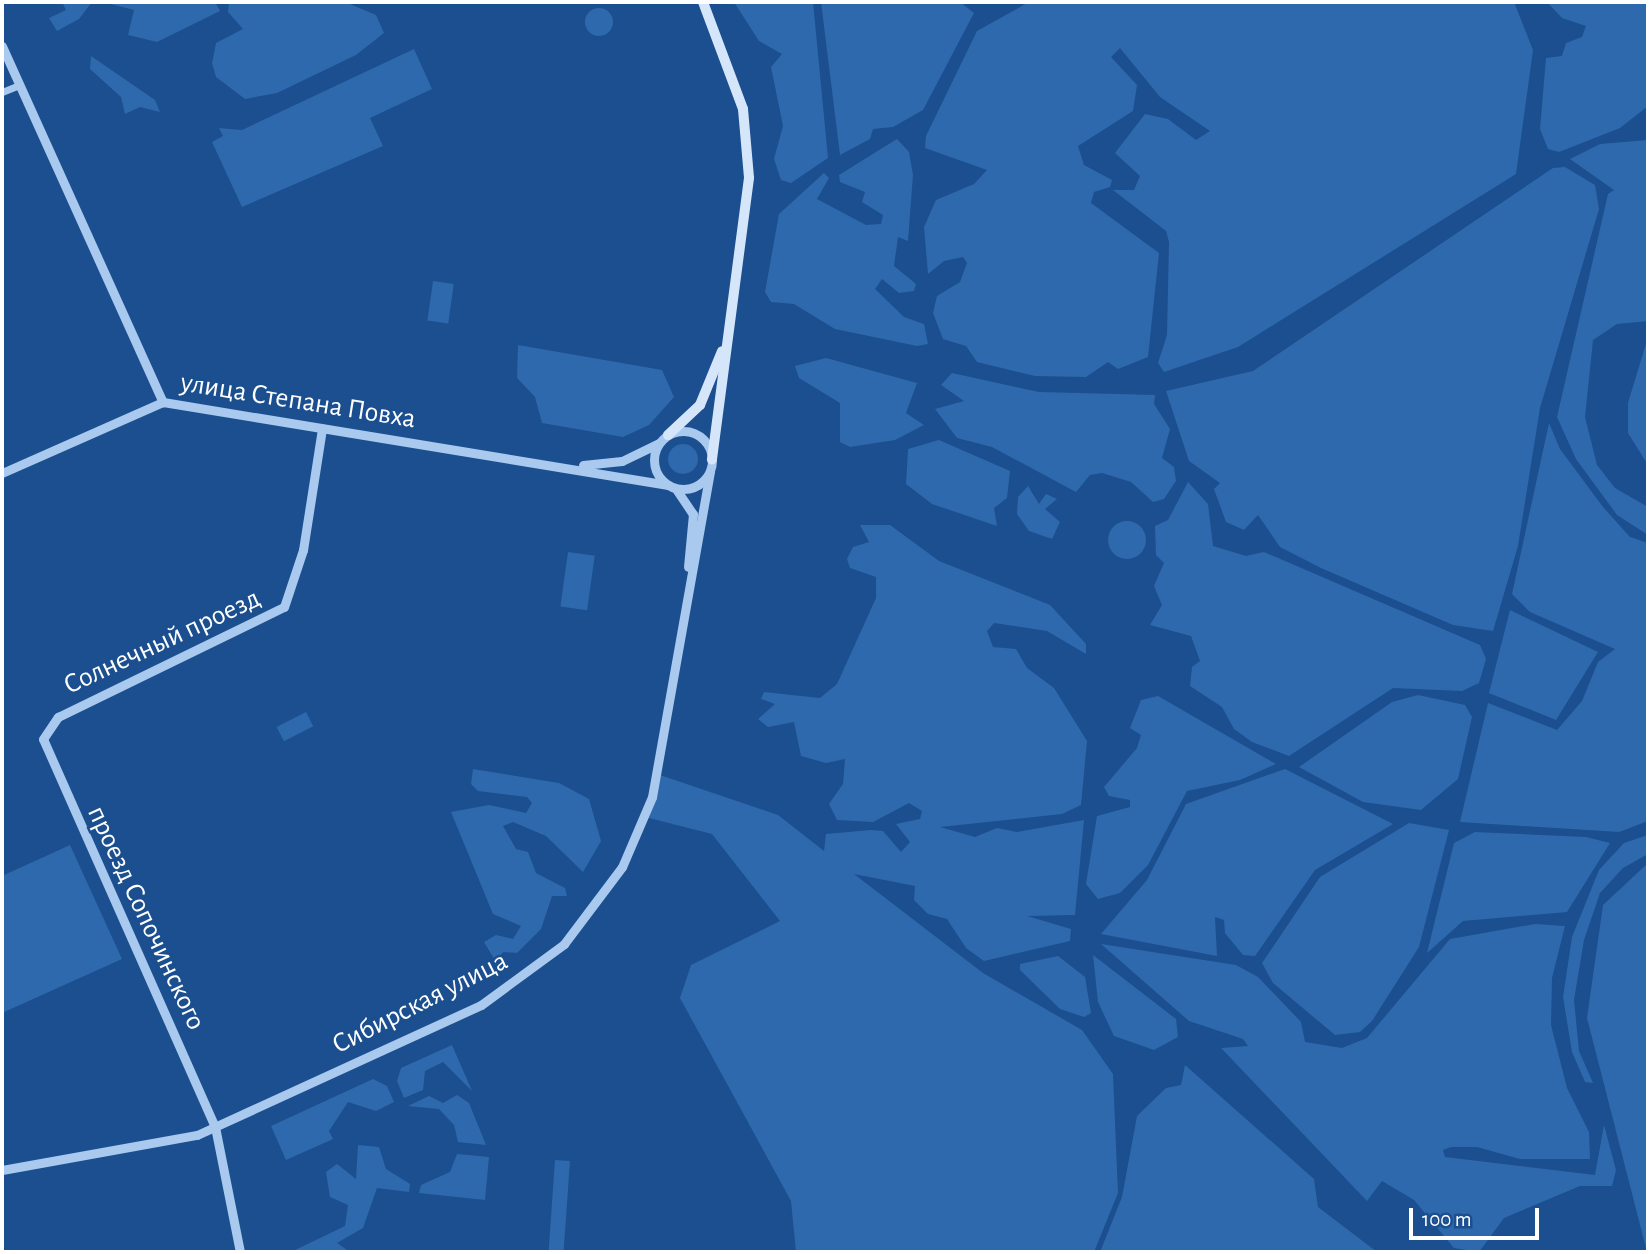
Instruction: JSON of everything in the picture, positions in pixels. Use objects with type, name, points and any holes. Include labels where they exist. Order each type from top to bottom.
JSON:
[{"type":"main road","points":[[703,2],[735,81],[749,156],[711,465]]},
{"type":"main road","points":[[666,438],[706,395],[730,324]]},
{"type":"street","name":"улица Степана Повха","points":[[2,46],[163,402],[563,465],[670,485]]},
{"type":"street","points":[[2,92],[19,85]]},
{"type":"street","points":[[2,473],[163,402]]},
{"type":"street","name":"Солнечный проезд","points":[[47,728],[284,607],[301,562],[322,428]]},
{"type":"street","points":[[697,435],[711,465],[694,487],[670,485],[655,466],[666,438],[697,435]]},
{"type":"street","name":"улица Степана Повха","points":[[563,465],[621,461],[666,438]]},
{"type":"street","name":"Сибирская улица","points":[[2,1170],[174,1141],[215,1127],[481,1005],[564,944],[612,884],[645,817],[711,465]]},
{"type":"street","name":"Сибирская улица","points":[[670,485],[687,498],[693,514],[686,596]]},
{"type":"street","name":"проезд Сопочинского","points":[[47,728],[44,750],[215,1127],[240,1252]]},
{"type":"shaded area","points":[[62,2],[92,2],[79,19],[57,31],[49,18],[66,10]]},
{"type":"shaded area","points":[[215,2],[220,11],[157,42],[128,35],[134,10],[107,3]]},
{"type":"shaded area","points":[[229,2],[345,2],[376,15],[384,33],[356,55],[277,93],[245,99],[216,77],[212,63],[216,43],[243,29],[228,12]]},
{"type":"shaded area","points":[[734,2],[813,2],[828,158],[791,183],[781,180],[774,159],[783,126],[771,67],[782,54],[759,41]]},
{"type":"shaded area","points":[[821,2],[960,2],[974,13],[923,110],[893,127],[873,129],[870,139],[840,155]]},
{"type":"shaded area","points":[[1029,2],[1514,2],[1533,50],[1516,174],[1238,347],[1164,372],[1158,363],[1167,335],[1169,242],[1166,231],[1113,190],[1134,190],[1140,176],[1115,153],[1145,114],[1168,119],[1196,140],[1210,131],[1160,97],[1120,48],[1111,57],[1137,85],[1133,111],[1078,146],[1084,165],[1112,180],[1110,187],[1094,192],[1091,203],[1159,253],[1148,357],[1118,369],[1108,362],[1086,377],[1035,376],[977,362],[966,346],[943,339],[933,313],[937,296],[960,282],[967,263],[963,257],[944,261],[928,274],[924,227],[936,200],[974,184],[987,170],[925,148],[926,136],[977,31]]},
{"type":"shaded area","points":[[1547,2],[1648,2],[1648,106],[1620,128],[1559,152],[1548,149],[1540,129],[1546,58],[1562,56],[1566,43],[1582,37],[1586,26],[1562,18]]},
{"type":"shaded area","points":[[599,8],[609,12],[613,22],[609,32],[599,36],[589,32],[585,22],[589,12]]},
{"type":"shaded area","points":[[414,49],[432,89],[370,118],[383,146],[242,207],[212,142],[223,136],[219,128],[242,130]]},
{"type":"shaded area","points":[[91,56],[155,100],[160,112],[140,107],[125,114],[121,97],[90,69]]},
{"type":"shaded area","points":[[897,139],[909,152],[913,175],[908,241],[898,237],[894,266],[916,284],[914,291],[899,293],[882,279],[875,289],[904,317],[924,324],[928,344],[917,346],[835,329],[794,304],[771,302],[765,292],[779,214],[824,173],[829,178],[817,199],[866,225],[881,224],[883,215],[862,202],[865,192],[840,182],[839,175]]},
{"type":"shaded area","points":[[1648,140],[1648,321],[1617,324],[1593,340],[1585,417],[1597,465],[1615,488],[1648,507],[1648,535],[1617,515],[1576,459],[1557,417],[1608,194],[1614,190],[1570,159],[1600,144]]},
{"type":"shaded area","points":[[1565,167],[1595,185],[1599,209],[1540,408],[1518,546],[1493,631],[1453,625],[1321,568],[1280,547],[1258,515],[1244,530],[1226,522],[1214,489],[1220,483],[1189,461],[1166,391],[1253,371],[1553,168]]},
{"type":"shaded area","points":[[433,281],[454,284],[448,324],[427,321]]},
{"type":"shaded area","points":[[1648,337],[1648,465],[1628,433],[1628,403]]},
{"type":"shaded area","points":[[518,345],[662,370],[674,397],[649,425],[623,437],[542,423],[535,397],[517,378]]},
{"type":"shaded area","points":[[826,358],[917,383],[906,413],[924,425],[895,440],[850,447],[840,442],[840,403],[799,378],[795,366]]},
{"type":"shaded area","points":[[952,373],[1039,392],[1155,395],[1154,404],[1170,429],[1162,458],[1174,467],[1176,481],[1164,499],[1153,502],[1131,482],[1102,473],[1090,475],[1076,492],[992,447],[957,438],[935,409],[964,401],[941,385]]},
{"type":"shaded area","points":[[1549,423],[1560,449],[1603,507],[1630,537],[1648,543],[1648,821],[1619,832],[1460,822],[1488,703],[1557,730],[1582,701],[1598,662],[1615,649],[1530,612],[1512,594]]},
{"type":"shaded area","points":[[939,440],[1010,471],[1007,498],[994,508],[997,526],[932,504],[906,484],[908,449]]},
{"type":"shaded area","points":[[683,444],[694,448],[698,459],[694,470],[683,474],[672,470],[668,459],[672,448]]},
{"type":"shaded area","points":[[1188,482],[1208,504],[1213,546],[1246,556],[1264,552],[1480,645],[1486,659],[1479,683],[1462,691],[1393,688],[1289,756],[1252,742],[1234,729],[1222,707],[1190,686],[1192,667],[1200,661],[1191,636],[1150,625],[1162,605],[1154,586],[1164,563],[1156,555],[1155,526],[1168,520]]},
{"type":"shaded area","points":[[1028,486],[1039,504],[1046,494],[1057,499],[1045,509],[1060,522],[1052,539],[1029,531],[1017,514],[1018,497]]},
{"type":"shaded area","points":[[1127,521],[1141,526],[1146,540],[1141,554],[1127,559],[1113,554],[1108,540],[1113,526]]},
{"type":"shaded area","points":[[860,525],[890,525],[939,561],[1050,605],[1086,644],[1086,654],[1047,631],[994,623],[987,631],[993,647],[1016,649],[1027,668],[1054,688],[1087,741],[1081,805],[1062,814],[940,827],[975,837],[997,828],[1017,832],[1084,820],[1075,915],[1027,916],[1071,929],[1070,941],[984,961],[966,948],[947,919],[928,914],[914,900],[915,886],[854,874],[983,973],[1082,1030],[1113,1074],[1118,1193],[1094,1252],[796,1252],[791,1201],[680,998],[691,965],[780,921],[712,834],[649,818],[660,775],[778,815],[824,851],[826,834],[871,830],[883,831],[901,852],[910,842],[896,824],[920,819],[922,811],[909,803],[873,822],[837,820],[829,804],[843,784],[845,759],[826,763],[801,756],[794,722],[768,727],[758,719],[775,704],[761,699],[764,692],[820,698],[837,684],[876,598],[876,577],[850,568],[847,559],[853,547],[869,542]]},
{"type":"shaded area","points":[[568,552],[595,556],[587,610],[560,606]]},
{"type":"shaded area","points":[[1510,610],[1598,652],[1556,720],[1489,693]]},
{"type":"shaded area","points":[[1418,695],[1465,705],[1472,717],[1458,779],[1421,810],[1363,802],[1299,767],[1392,702]]},
{"type":"shaded area","points":[[1158,696],[1276,764],[1240,780],[1187,791],[1148,865],[1120,893],[1098,899],[1086,884],[1097,816],[1130,807],[1130,800],[1109,796],[1104,787],[1137,748],[1141,735],[1130,728],[1141,700]]},
{"type":"shaded area","points":[[306,712],[313,726],[284,741],[277,727]]},
{"type":"shaded area","points":[[473,769],[559,783],[589,799],[601,841],[583,872],[546,836],[513,822],[503,826],[516,849],[528,852],[536,873],[565,888],[567,896],[552,896],[541,929],[517,953],[503,952],[496,962],[484,942],[496,935],[513,939],[521,926],[493,914],[451,812],[489,805],[526,813],[532,803],[527,797],[478,791],[471,784]]},
{"type":"shaded area","points":[[1285,769],[1393,824],[1315,870],[1255,956],[1243,955],[1225,933],[1224,920],[1215,917],[1217,956],[1101,934],[1147,880],[1186,804]]},
{"type":"shaded area","points":[[1409,823],[1449,830],[1419,947],[1372,1021],[1360,1032],[1335,1035],[1273,983],[1262,963],[1320,877]]},
{"type":"shaded area","points":[[1475,832],[1586,837],[1610,843],[1567,912],[1463,921],[1427,953],[1454,843]]},
{"type":"shaded area","points":[[1648,835],[1648,854],[1623,868],[1600,893],[1584,940],[1574,1000],[1579,1051],[1593,1083],[1585,1082],[1572,1052],[1563,997],[1572,937],[1599,870],[1624,843]]},
{"type":"shaded area","points":[[70,845],[122,959],[2,1013],[2,876]]},
{"type":"shaded area","points":[[1648,863],[1647,1252],[1587,1018],[1603,905]]},
{"type":"shaded area","points":[[1535,924],[1565,926],[1552,978],[1551,1025],[1567,1088],[1589,1132],[1590,1159],[1520,1159],[1477,1147],[1451,1147],[1443,1150],[1445,1157],[1595,1175],[1604,1125],[1616,1170],[1612,1186],[1580,1186],[1504,1218],[1479,1252],[1454,1248],[1414,1200],[1382,1181],[1367,1201],[1221,1048],[1248,1046],[1243,1039],[1189,1021],[1101,944],[1236,965],[1258,977],[1301,1022],[1305,1042],[1342,1048],[1367,1038],[1450,939]]},
{"type":"shaded area","points":[[1093,955],[1176,1019],[1178,1037],[1154,1050],[1114,1036],[1098,1002]]},
{"type":"shaded area","points":[[1058,956],[1085,977],[1091,1013],[1084,1017],[1060,1009],[1020,970],[1020,964]]},
{"type":"shaded area","points":[[452,1045],[472,1091],[443,1062],[425,1071],[423,1090],[404,1098],[397,1081],[401,1068]]},
{"type":"shaded area","points":[[1185,1065],[1314,1179],[1318,1207],[1377,1252],[1100,1252],[1122,1197],[1137,1116],[1166,1088],[1181,1085]]},
{"type":"shaded area","points":[[373,1079],[387,1086],[394,1102],[376,1111],[348,1102],[329,1131],[333,1139],[286,1160],[271,1126]]},
{"type":"shaded area","points":[[457,1095],[469,1103],[486,1145],[458,1142],[454,1125],[439,1109],[408,1106],[429,1096],[443,1103]]},
{"type":"shaded area","points":[[358,1145],[379,1147],[386,1169],[410,1184],[409,1192],[377,1188],[363,1228],[337,1243],[350,1252],[291,1252],[345,1226],[348,1205],[330,1197],[326,1172],[337,1164],[356,1179]]},
{"type":"shaded area","points":[[457,1154],[489,1157],[485,1200],[419,1193],[421,1185],[450,1172]]},
{"type":"shaded area","points":[[555,1160],[570,1161],[564,1252],[549,1252]]}]
